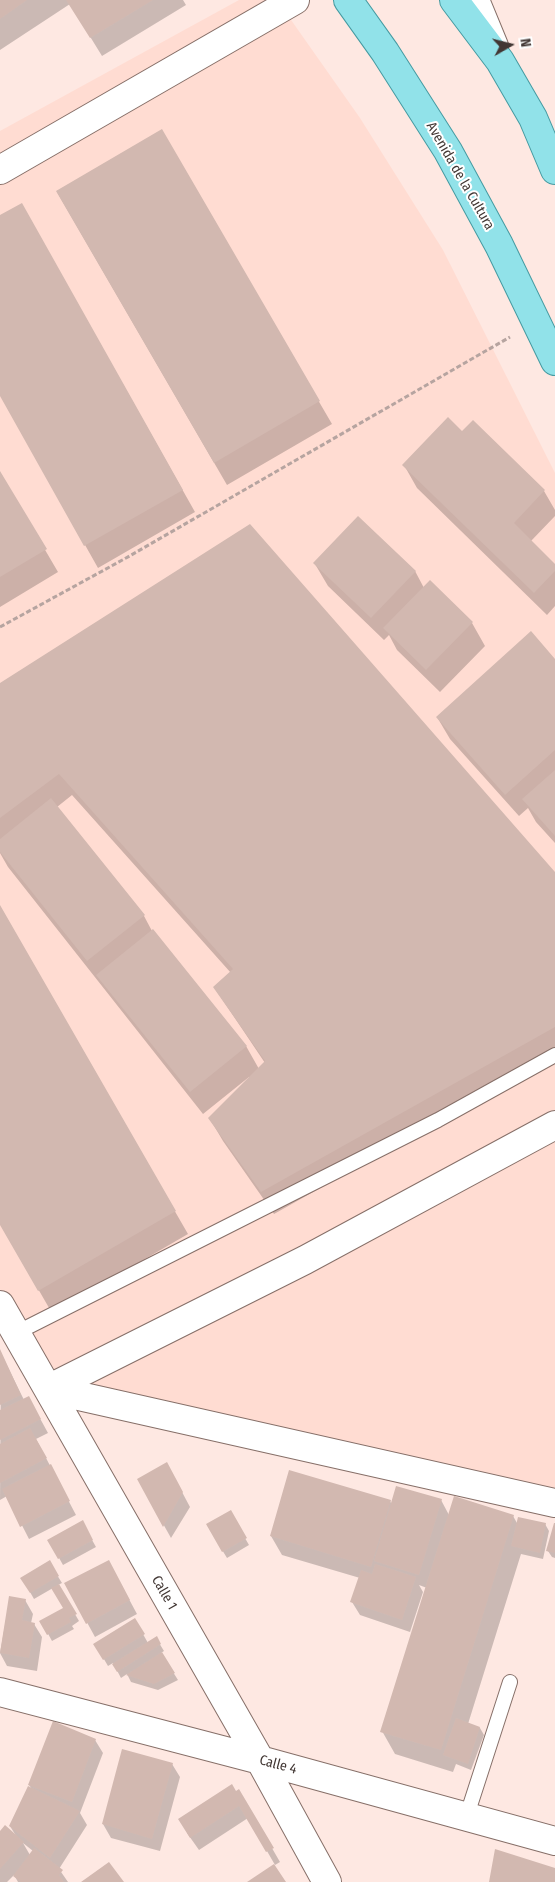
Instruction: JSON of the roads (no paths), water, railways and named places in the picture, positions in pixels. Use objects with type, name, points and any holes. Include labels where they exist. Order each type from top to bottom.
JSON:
[{"type":"main road","name":"Avenida de la Cultura","points":[[348,0],[385,52],[448,151],[500,245],[555,361]]},
{"type":"main road","points":[[454,0],[500,61],[533,118],[555,170]]},
{"type":"street","points":[[0,170],[295,0]]},
{"type":"street","points":[[475,0],[500,61]]},
{"type":"street","points":[[48,1389],[305,1260],[555,1125]]},
{"type":"street","name":"Calle 1","points":[[0,1305],[8,1336],[48,1389],[260,1760],[327,1882]]},
{"type":"street","points":[[48,1389],[555,1503]]},
{"type":"street","name":"Calle 4","points":[[0,1692],[467,1815],[555,1841]]},
{"type":"lane","points":[[8,1336],[438,1120],[555,1055]]},
{"type":"lane","points":[[467,1815],[510,1682]]}]
